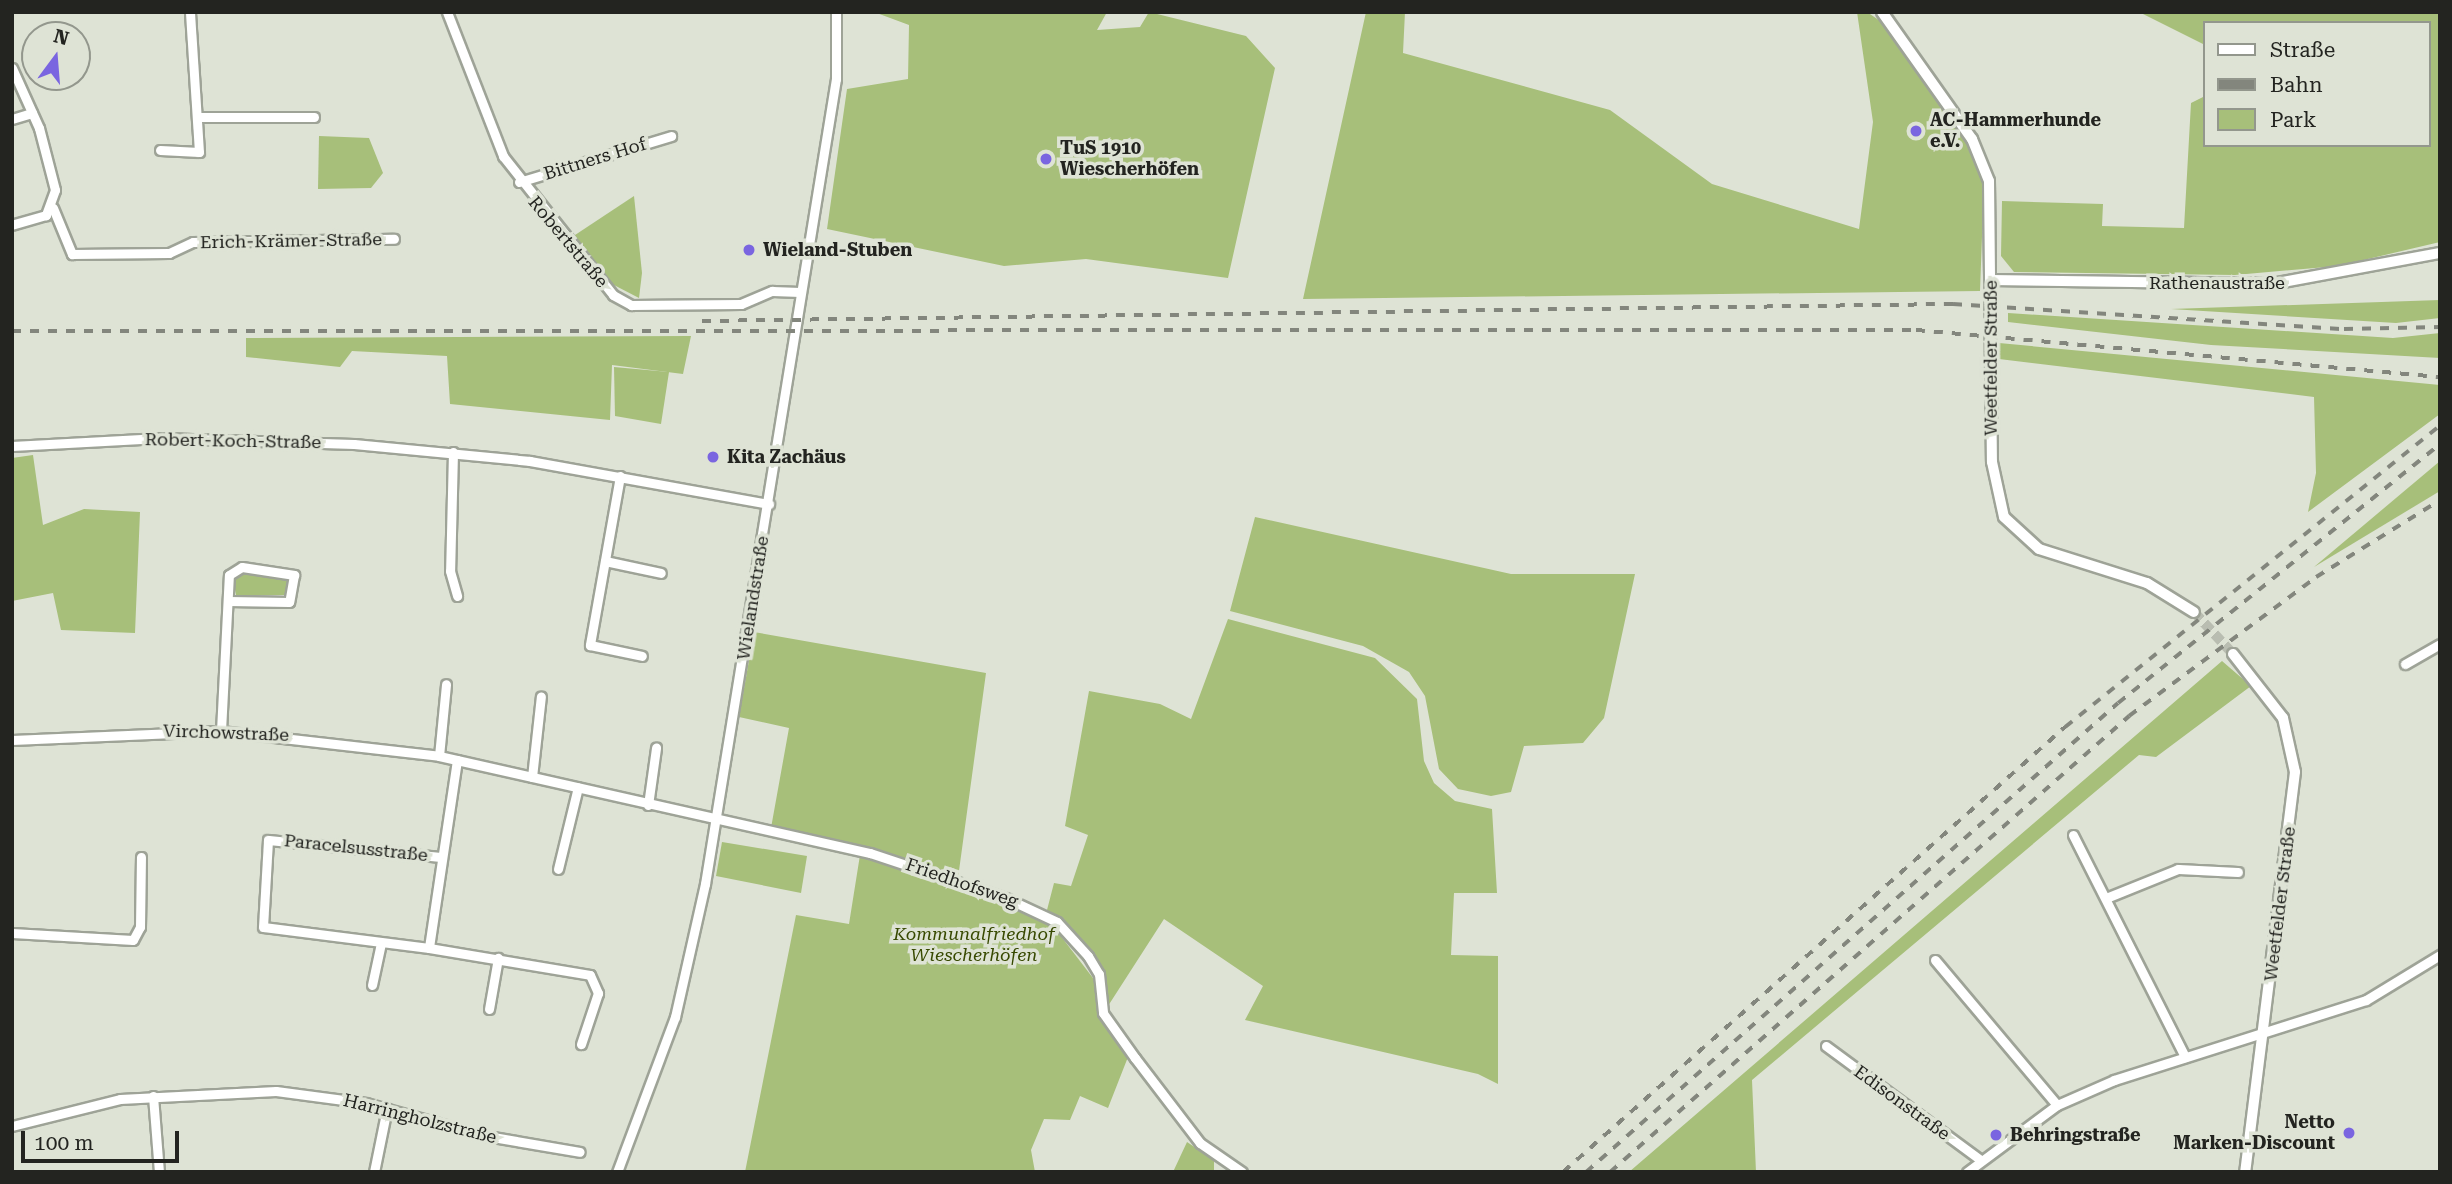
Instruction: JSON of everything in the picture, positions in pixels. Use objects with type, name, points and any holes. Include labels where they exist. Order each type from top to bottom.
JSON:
[{"type":"street","points":[[160,150],[199,152],[200,117],[193,100],[190,12]]},
{"type":"street","name":"Robertstraße","points":[[447,12],[499,147],[519,182],[622,302],[741,304],[772,291],[800,292]]},
{"type":"street","name":"Wielandstraße","points":[[617,1172],[681,995],[716,821],[836,79],[836,12]]},
{"type":"street","name":"Weetfelder Straße","points":[[1882,12],[1984,162],[1991,280],[1993,481],[2004,517],[2039,549],[2147,583],[2194,612]]},
{"type":"street","points":[[12,68],[32,113],[55,190],[53,208],[12,225]]},
{"type":"street","points":[[12,119],[32,113]]},
{"type":"street","points":[[200,117],[314,117]]},
{"type":"street","name":"Bittners Hof","points":[[519,182],[671,136]]},
{"type":"street","name":"Erich-Krämer-Straße","points":[[53,208],[72,254],[169,253],[193,242],[394,239]]},
{"type":"street","name":"Rathenaustraße","points":[[1991,280],[2272,284],[2440,253]]},
{"type":"street","name":"Robert-Koch-Straße","points":[[12,446],[224,439],[453,452],[620,476],[769,504]]},
{"type":"street","points":[[453,452],[450,571],[457,596]]},
{"type":"street","points":[[620,476],[590,645],[642,656]]},
{"type":"street","points":[[605,561],[661,573]]},
{"type":"street","points":[[221,731],[228,601],[235,568],[294,575],[289,602],[228,601]]},
{"type":"street","points":[[2405,664],[2440,644]]},
{"type":"street","name":"Weetfelder Straße","points":[[2233,654],[2275,703],[2293,754],[2265,1034],[2245,1172]]},
{"type":"street","points":[[439,756],[446,684]]},
{"type":"street","points":[[532,777],[541,696]]},
{"type":"street","name":"Virchowstraße","points":[[12,740],[221,731],[439,756],[716,821]]},
{"type":"street","points":[[648,805],[656,748]]},
{"type":"street","points":[[429,948],[457,760]]},
{"type":"street","points":[[558,869],[578,788]]},
{"type":"street","name":"Friedhofsweg","points":[[716,821],[870,853],[1032,907],[1057,922],[1088,956],[1099,974],[1103,1013],[1141,1065],[1200,1143],[1242,1172]]},
{"type":"street","points":[[2073,835],[2185,1057]]},
{"type":"street","name":"Paracelsusstraße","points":[[441,857],[268,840],[262,927],[498,958],[596,980],[590,1030],[581,1044]]},
{"type":"street","points":[[12,933],[133,940],[140,927],[141,857]]},
{"type":"street","points":[[2106,898],[2171,870],[2238,872]]},
{"type":"street","points":[[372,985],[381,943]]},
{"type":"street","points":[[1967,1172],[1979,1159],[2057,1105],[2185,1057],[2366,1000],[2440,955]]},
{"type":"street","points":[[489,1009],[498,958]]},
{"type":"street","points":[[1935,960],[2057,1105]]},
{"type":"street","name":"Edisonstraße","points":[[1826,1046],[1979,1159]]},
{"type":"street","name":"Harringholzstraße","points":[[12,1126],[153,1096],[276,1091],[387,1108],[481,1135],[580,1152]]},
{"type":"street","points":[[153,1096],[159,1172]]},
{"type":"street","points":[[374,1172],[387,1108]]},
{"type":"green space","name":"TuS 1910 Wiescherhöfen","points":[[874,12],[1107,12],[1097,30],[1140,27],[1149,12],[1246,36],[1275,68],[1228,278],[1086,259],[1004,266],[827,229],[847,89],[908,79],[909,25]]},
{"type":"green space","points":[[1366,12],[1405,12],[1403,53],[1610,110],[1712,184],[1859,229],[1873,122],[1857,12],[1867,12],[1889,27],[1966,140],[1984,183],[1980,291],[1303,299]]},
{"type":"green space","points":[[2139,12],[2440,12],[2440,242],[2338,266],[2235,275],[2014,272],[2001,256],[2002,201],[2103,204],[2102,226],[2184,228],[2191,103],[2204,96],[2204,147],[2431,147],[2431,21],[2204,21],[2204,48],[2203,44]]},
{"type":"green space","points":[[319,136],[369,138],[383,173],[371,188],[318,189]]},
{"type":"green space","points":[[634,196],[642,273],[639,298],[612,284],[572,237]]},
{"type":"green space","points":[[2440,300],[2440,318],[2396,323],[2171,309]]},
{"type":"green space","points":[[2008,313],[2393,338],[2440,333],[2440,358],[2211,345],[2008,322]]},
{"type":"green space","points":[[691,336],[683,374],[612,365],[610,420],[450,404],[447,356],[352,351],[340,367],[246,357],[246,338]]},
{"type":"green space","points":[[1999,343],[2440,385],[2440,414],[2308,512],[2316,473],[2314,397],[1999,359]]},
{"type":"green space","points":[[614,367],[669,372],[661,424],[615,416]]},
{"type":"green space","points":[[33,455],[43,525],[84,509],[140,512],[135,633],[61,630],[53,593],[12,601],[12,458]]},
{"type":"green space","points":[[2440,461],[2440,491],[2314,567]]},
{"type":"green space","points":[[1255,517],[1511,574],[1635,574],[1604,718],[1583,743],[1524,746],[1511,792],[1491,796],[1458,789],[1439,769],[1425,696],[1409,672],[1363,646],[1230,611]]},
{"type":"green space","points":[[240,573],[283,575],[290,578],[290,595],[236,595],[233,579]]},
{"type":"green space","points":[[1228,619],[1375,658],[1417,699],[1424,761],[1434,783],[1455,801],[1492,809],[1497,893],[1454,893],[1451,955],[1498,956],[1498,1084],[1478,1074],[1245,1020],[1263,986],[1164,919],[1108,1006],[1097,961],[1047,910],[1054,883],[1071,886],[1088,835],[1065,826],[1089,691],[1160,704],[1191,719]]},
{"type":"green space","points":[[754,632],[986,673],[958,878],[872,848],[771,828],[789,728],[739,717]]},
{"type":"green space","points":[[2222,661],[2251,686],[2156,757],[2139,755],[1752,1080],[1756,1172],[1629,1172]]},
{"type":"green space","points":[[722,842],[807,856],[801,893],[716,876]]},
{"type":"green space","name":"Kommunalfriedhof Wiescherhöfen","points":[[860,855],[1047,918],[1096,982],[1098,1010],[1128,1057],[1108,1108],[1080,1096],[1070,1120],[1044,1119],[1031,1150],[1035,1172],[745,1172],[796,915],[849,924]]},
{"type":"green space","points":[[1187,1142],[1214,1160],[1214,1172],[1173,1172]]},
{"type":"tunnel","points":[[2194,612],[2233,654]]},
{"type":"railway","points":[[702,321],[1953,304],[2344,329],[2440,327]]},
{"type":"railway","points":[[12,331],[1916,330],[2440,377]]},
{"type":"railway","points":[[1563,1172],[2065,727],[2440,425]]},
{"type":"railway","points":[[1586,1172],[2118,703],[2440,444]]},
{"type":"railway","points":[[1610,1172],[2129,716],[2316,577],[2440,500]]},
{"type":"place","name":"AC-Hammerhunde e.V.","points":[[1916,131]]},
{"type":"place","name":"TuS 1910 Wiescherhöfen","points":[[1046,159]]},
{"type":"place","name":"Wieland-Stuben","points":[[749,250]]},
{"type":"place","name":"Kita Zachäus","points":[[713,457]]},
{"type":"place","name":"Netto Marken-Discount","points":[[2349,1133]]},
{"type":"place","name":"Behringstraße","points":[[1996,1135]]}]
